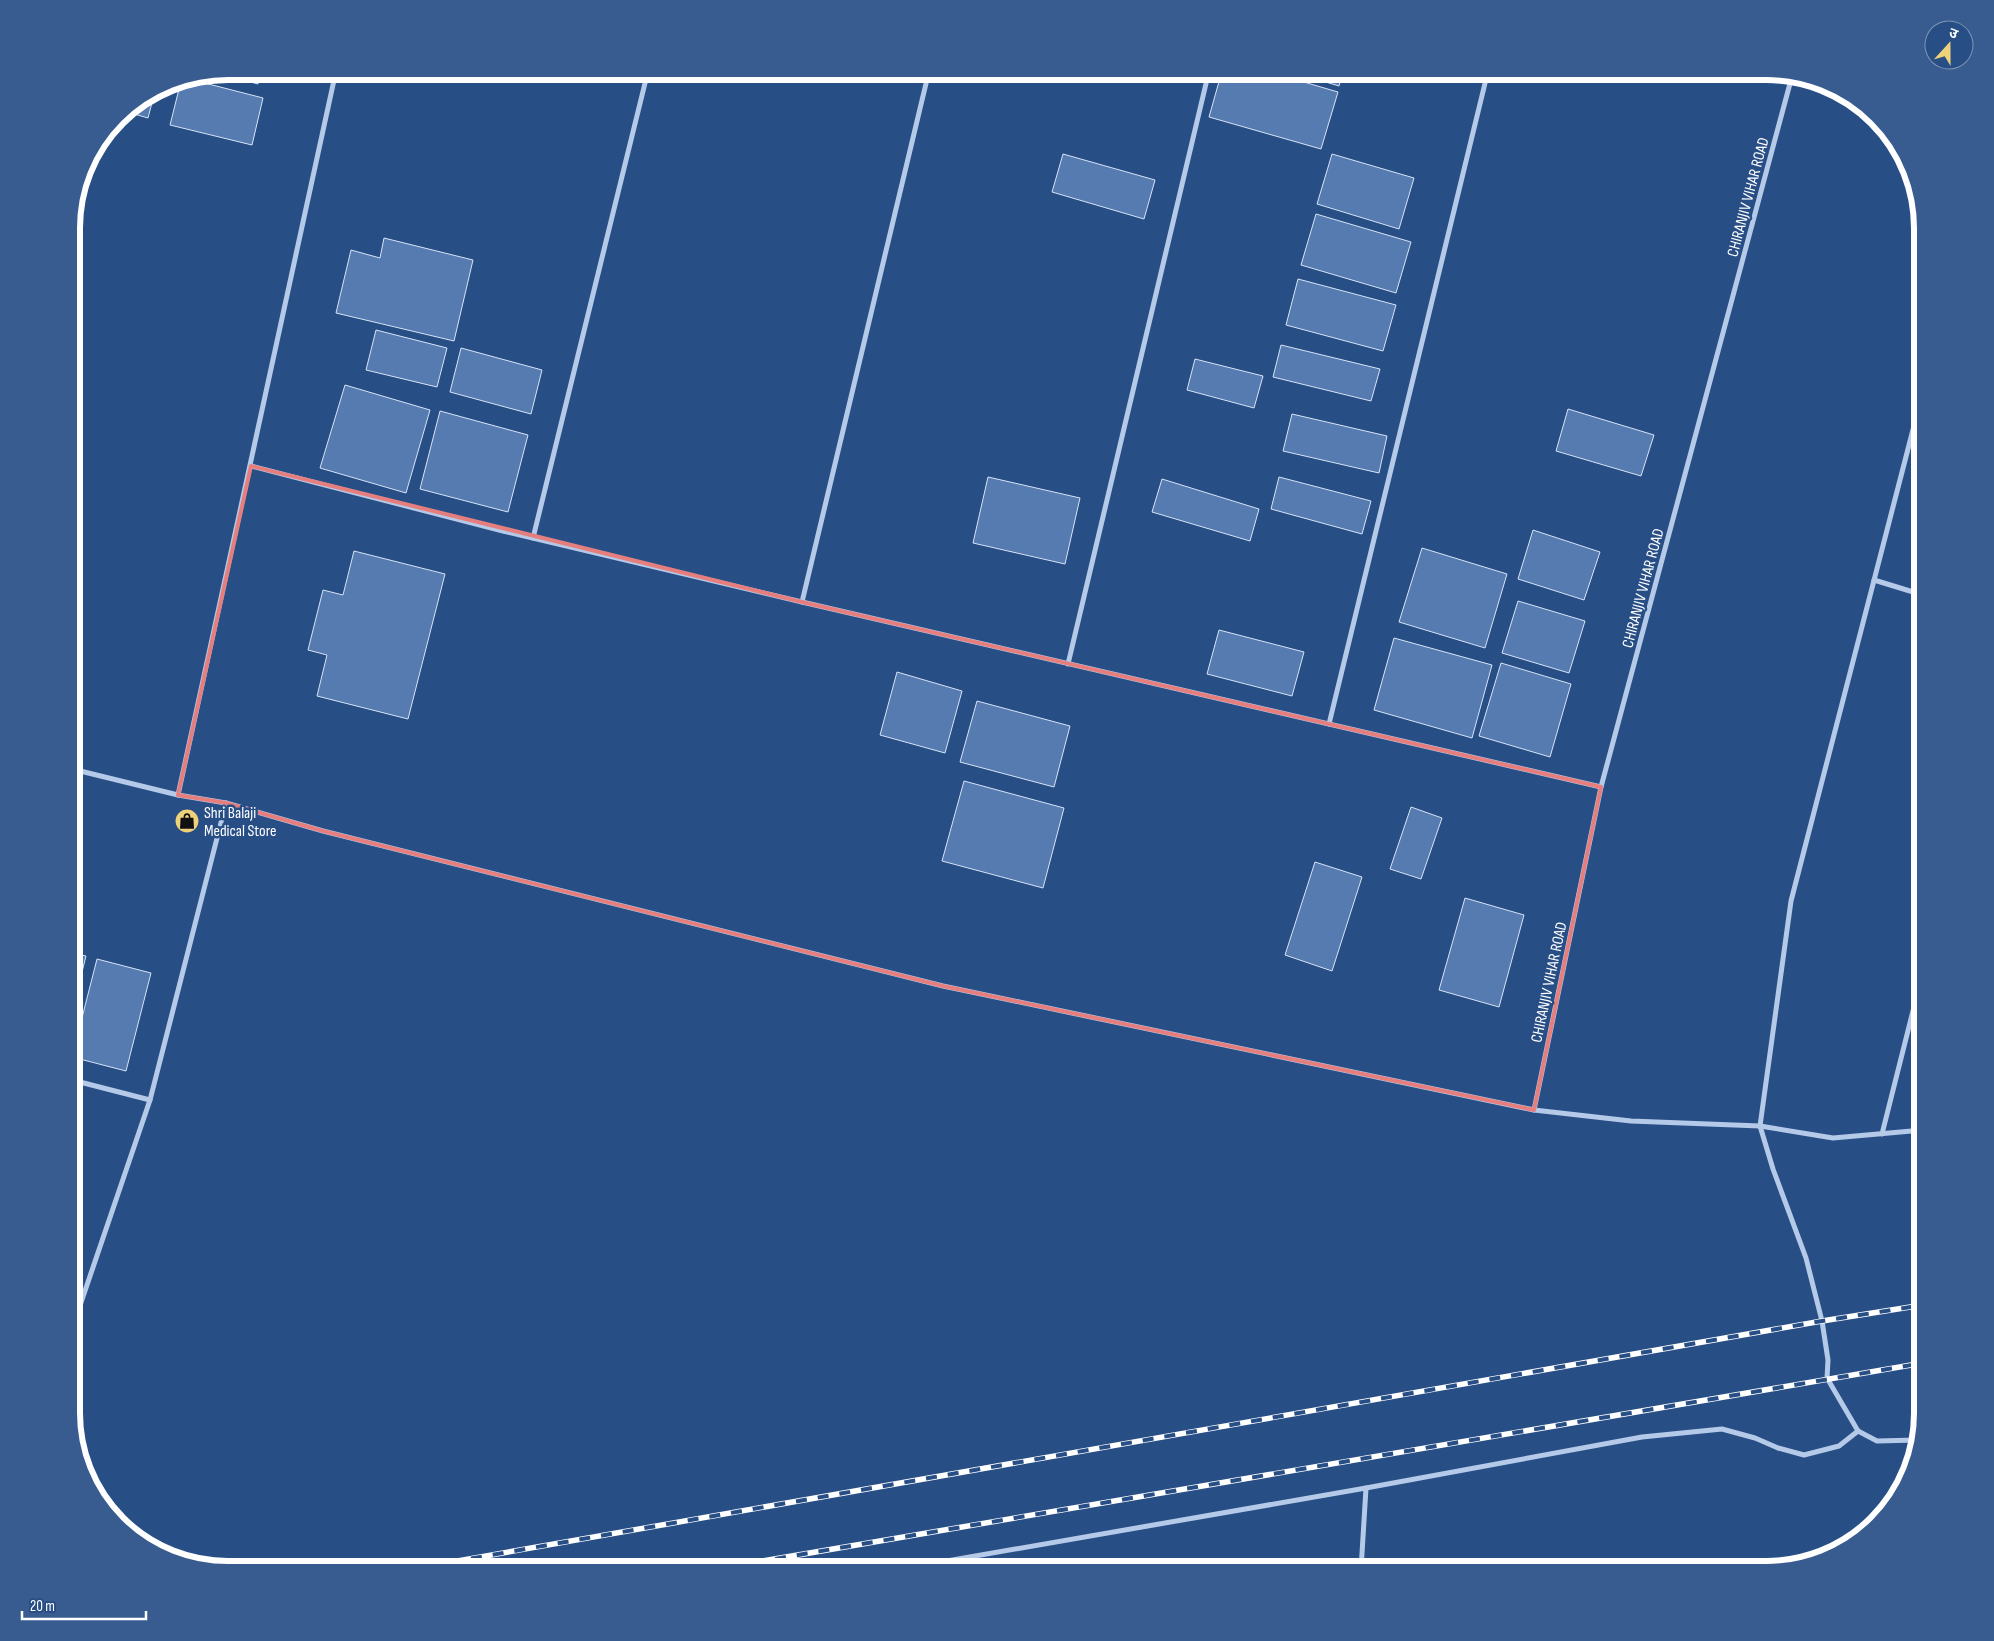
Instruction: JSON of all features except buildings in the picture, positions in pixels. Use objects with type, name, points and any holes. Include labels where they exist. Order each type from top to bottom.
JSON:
[{"type":"street","points":[[178,795],[334,80]]},
{"type":"street","points":[[533,538],[646,80]]},
{"type":"street","points":[[802,602],[927,80]]},
{"type":"street","points":[[1068,664],[1207,80]]},
{"type":"street","points":[[1329,724],[1486,80]]},
{"type":"street","name":"CHIRANJIV VIHAR ROAD","points":[[1534,1110],[1601,787],[1790,82]]},
{"type":"street","points":[[1911,1440],[1877,1441],[1858,1432],[1827,1378],[1828,1360],[1822,1321],[1806,1258],[1773,1169],[1760,1126],[1790,901],[1914,427]]},
{"type":"street","points":[[250,466],[533,538],[802,602],[1601,787]]},
{"type":"street","points":[[1874,580],[1914,591]]},
{"type":"street","points":[[80,771],[178,795],[226,803],[322,831],[943,986],[1534,1110],[1631,1121],[1760,1126],[1833,1138],[1914,1131]]},
{"type":"street","points":[[80,1306],[150,1100],[226,803]]},
{"type":"street","points":[[1882,1134],[1914,1008]]},
{"type":"street","points":[[80,1082],[150,1100]]},
{"type":"street","points":[[946,1561],[1366,1488],[1642,1436],[1722,1429],[1804,1455],[1839,1446],[1858,1432]]},
{"type":"street","points":[[1362,1561],[1366,1488]]},
{"type":"highlighted area","points":[[251,466],[802,602],[1601,787],[1534,1110],[943,986],[323,831],[226,803],[178,795]]},
{"type":"railway","points":[[457,1561],[1914,1306]]},
{"type":"railway","points":[[763,1561],[1914,1365]]},
{"type":"place","name":"Shri Balaji Medical Store","points":[[187,821]]}]
